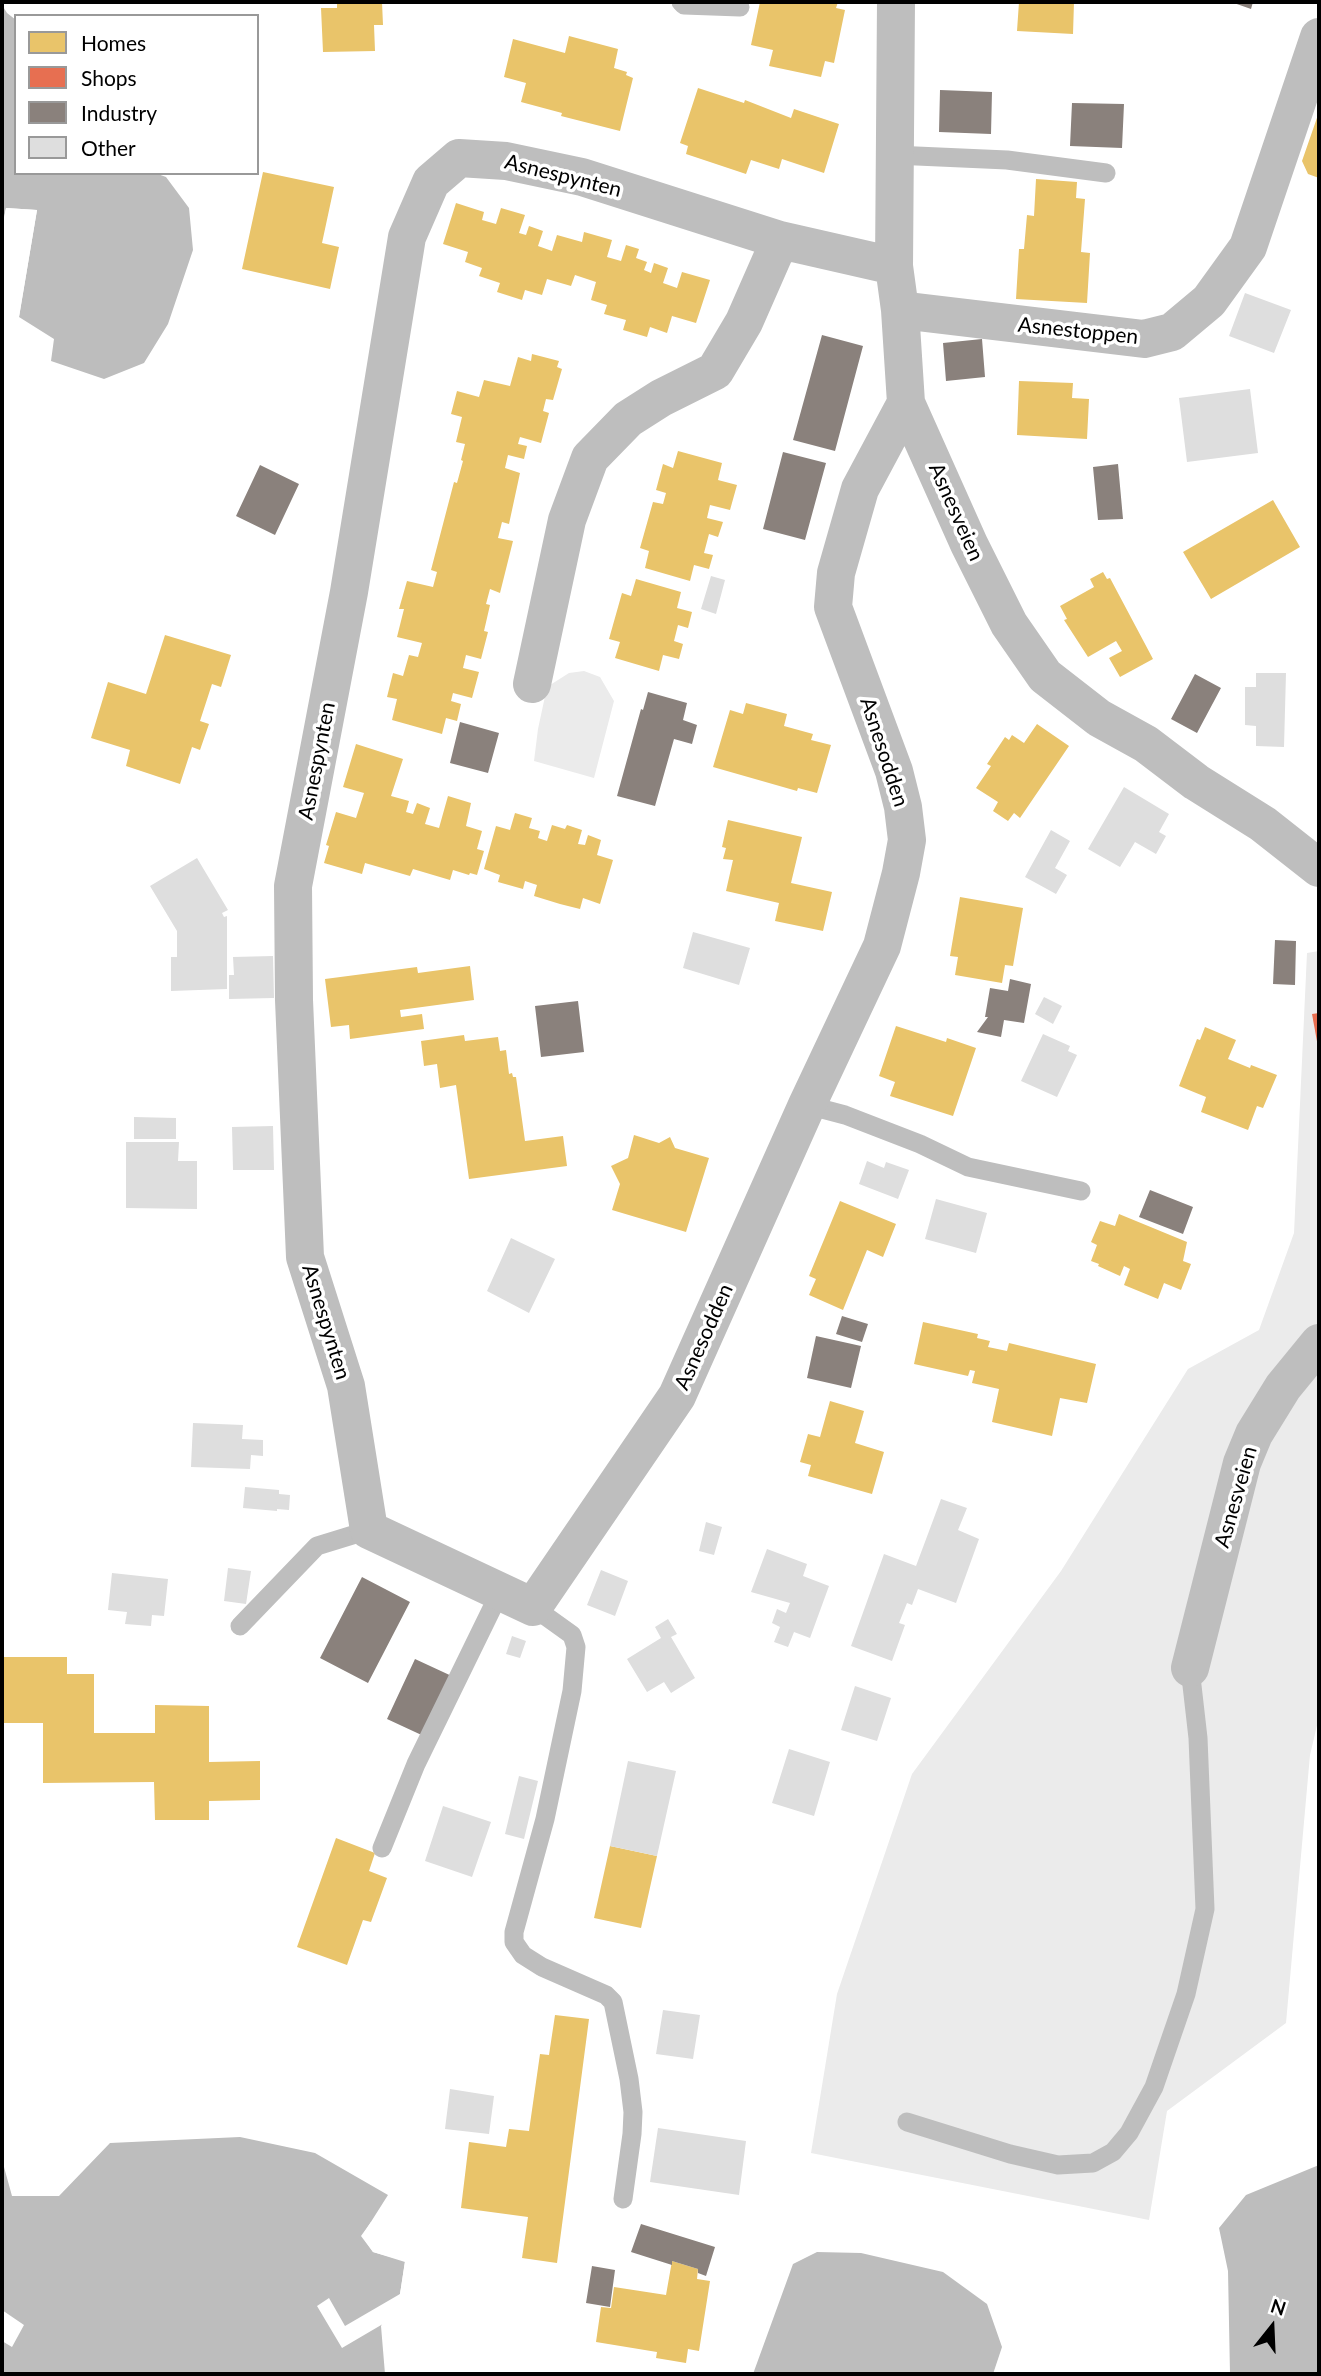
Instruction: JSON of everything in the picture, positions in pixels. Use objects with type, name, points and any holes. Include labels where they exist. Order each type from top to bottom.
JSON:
[{"type":"street","name":"Asnesveien","points":[[896,2],[894,266],[900,310],[906,403],[969,544],[1009,624],[1045,676],[1099,718],[1146,744],[1196,782],[1264,824],[1319,868]]},
{"type":"street","name":"Asnestoppen","points":[[900,310],[1144,340],[1172,332],[1209,301],[1248,247],[1319,37]]},
{"type":"street","name":"Asnespynten","points":[[369,1530],[346,1385],[305,1257],[294,1000],[293,886],[349,592],[407,237],[431,182],[459,158],[506,160],[582,177],[780,240],[894,266]]},
{"type":"street","points":[[532,684],[568,520],[590,458],[628,419],[661,398],[715,371],[744,322],[780,240]]},
{"type":"street","name":"Asnesodden","points":[[516,1600],[677,1396],[807,1105],[882,946],[907,840],[903,807],[894,771],[833,607],[836,573],[860,489],[906,403]]},
{"type":"street","name":"Asnesveien","points":[[1191,1668],[1242,1463],[1254,1434],[1283,1387],[1319,1343]]},
{"type":"street","points":[[369,1530],[516,1600]]},
{"type":"lane","points":[[681,2],[684,5],[740,7]]},
{"type":"lane","points":[[894,155],[1007,160],[1106,173]]},
{"type":"lane","points":[[807,1105],[845,1115],[920,1144],[968,1167],[1081,1191]]},
{"type":"lane","points":[[240,1626],[317,1546],[369,1530]]},
{"type":"lane","points":[[382,1848],[416,1764],[516,1600],[572,1635],[576,1647],[572,1691],[545,1819],[514,1932],[514,1942],[523,1955],[542,1967],[606,1994],[613,2002],[633,2112],[623,2199]]},
{"type":"lane","points":[[907,2122],[1010,2154],[1058,2165],[1093,2163],[1113,2152],[1129,2133],[1154,2087],[1186,1994],[1205,1909],[1198,1738],[1191,1668]]},
{"type":"shaded area","points":[[2,5],[14,18],[14,175],[160,175],[166,177],[189,208],[193,250],[168,324],[144,363],[104,379],[51,361],[54,339],[19,317],[37,210],[6,208],[2,227]]},
{"type":"shaded area","points":[[584,671],[600,677],[614,701],[594,778],[534,761],[547,687],[569,673]]},
{"type":"shaded area","points":[[1319,951],[1319,1717],[1310,1755],[1286,2023],[1167,2111],[1149,2220],[811,2153],[837,1994],[912,1774],[1061,1571],[1188,1369],[1259,1330],[1294,1233],[1307,953]]},
{"type":"shaded area","points":[[240,2137],[315,2153],[388,2195],[362,2236],[373,2252],[405,2261],[400,2294],[381,2326],[385,2374],[2,2374],[2,2168],[4,2167],[12,2196],[59,2196],[110,2143]]},
{"type":"shaded area","points":[[1319,2165],[1319,2374],[1230,2374],[1228,2271],[1219,2228],[1246,2195]]},
{"type":"shaded area","points":[[817,2252],[861,2253],[943,2272],[987,2304],[1002,2347],[993,2374],[753,2374],[793,2264]]},
{"type":"pier","points":[[6,208],[37,210],[19,317],[16,319],[33,213],[8,211],[5,228],[2,230]]},
{"type":"pier","points":[[371,2222],[372,2226],[366,2236],[375,2249],[409,2260],[403,2295],[388,2321],[342,2348],[317,2306],[329,2298],[345,2326],[400,2294],[405,2262],[373,2252],[361,2236]]},
{"type":"pier","points":[[2,2310],[24,2325],[12,2347],[2,2341]]},
{"type":"building: Homes","points":[[337,2],[382,2],[383,25],[374,25],[375,51],[323,52],[321,8],[337,8]]},
{"type":"building: Homes","points":[[760,2],[838,2],[836,8],[845,10],[834,63],[825,61],[821,77],[769,66],[773,50],[751,45]]},
{"type":"building: Homes","points":[[1019,2],[1074,2],[1073,34],[1017,31]]},
{"type":"building: Homes","points":[[569,36],[618,49],[614,68],[627,72],[626,75],[633,78],[620,131],[561,116],[562,113],[521,102],[526,83],[504,77],[513,39],[565,53]]},
{"type":"building: Homes","points":[[698,88],[744,103],[745,100],[791,118],[794,109],[839,124],[824,173],[782,159],[779,169],[751,160],[746,174],[686,154],[688,146],[680,143]]},
{"type":"building: Homes","points":[[1319,112],[1319,178],[1308,174],[1302,161]]},
{"type":"building: Homes","points":[[263,172],[334,187],[322,243],[339,247],[330,289],[242,269]]},
{"type":"building: Homes","points":[[1036,179],[1077,182],[1076,198],[1085,199],[1081,252],[1090,253],[1087,303],[1016,299],[1019,249],[1024,249],[1027,215],[1034,216]]},
{"type":"building: Homes","points":[[456,203],[484,212],[482,220],[496,224],[501,208],[525,215],[519,233],[526,235],[529,226],[543,231],[538,246],[552,251],[557,235],[582,242],[584,232],[612,240],[607,257],[621,261],[626,245],[639,249],[636,258],[647,262],[644,270],[651,273],[654,263],[668,268],[663,283],[677,288],[682,272],[710,280],[696,323],[672,316],[667,333],[650,327],[647,337],[623,330],[626,320],[604,314],[607,305],[591,300],[596,282],[575,275],[571,286],[547,279],[542,295],[525,290],[522,300],[497,292],[500,283],[479,276],[482,268],[465,262],[468,252],[443,244]]},
{"type":"building: Homes","points":[[532,354],[559,361],[557,367],[562,369],[553,400],[546,399],[543,411],[549,413],[541,443],[520,437],[518,444],[527,446],[524,459],[508,455],[505,468],[520,473],[509,524],[502,522],[498,538],[513,541],[500,593],[490,589],[486,604],[490,605],[484,631],[488,632],[481,659],[466,655],[463,668],[479,672],[472,698],[453,693],[451,701],[461,704],[457,721],[446,718],[442,734],[392,720],[397,699],[387,697],[393,673],[403,676],[409,655],[418,657],[422,643],[397,637],[404,609],[399,609],[407,581],[433,587],[437,572],[431,570],[454,482],[457,483],[463,461],[461,460],[465,444],[456,442],[462,417],[451,414],[457,391],[479,397],[484,380],[510,386],[518,357],[531,361]]},
{"type":"building: Homes","points":[[1019,381],[1073,383],[1072,398],[1089,399],[1087,439],[1017,435]]},
{"type":"building: Homes","points":[[678,451],[722,463],[718,480],[737,485],[730,510],[710,505],[707,518],[723,522],[718,537],[709,534],[704,553],[713,555],[709,569],[694,565],[690,581],[645,568],[649,551],[640,548],[653,502],[663,504],[666,493],[656,490],[663,464],[673,468]]},
{"type":"building: Homes","points":[[1273,500],[1300,547],[1211,599],[1183,552]]},
{"type":"building: Homes","points":[[1103,572],[1107,579],[1110,578],[1153,659],[1120,677],[1109,658],[1122,651],[1116,641],[1088,657],[1064,620],[1067,619],[1060,606],[1094,587],[1090,579]]},
{"type":"building: Homes","points":[[636,579],[681,592],[677,608],[692,612],[688,628],[678,625],[674,641],[683,644],[679,659],[663,655],[659,671],[615,658],[620,642],[609,639],[622,593],[631,596]]},
{"type":"building: Homes","points":[[165,635],[231,655],[221,687],[212,684],[200,721],[209,724],[200,750],[192,747],[180,784],[126,766],[130,750],[91,738],[108,682],[146,694]]},
{"type":"building: Homes","points":[[746,703],[787,714],[784,726],[813,734],[811,740],[831,745],[817,793],[798,788],[797,791],[713,767],[730,710],[743,714]]},
{"type":"building: Homes","points":[[1037,724],[1069,746],[1020,818],[1014,813],[1008,821],[993,811],[998,802],[976,788],[991,766],[987,764],[1005,737],[1009,740],[1012,735],[1024,743]]},
{"type":"building: Homes","points":[[356,744],[403,759],[391,796],[409,801],[406,812],[413,814],[417,803],[430,808],[425,824],[439,828],[448,796],[471,803],[466,826],[482,831],[477,849],[484,851],[477,875],[453,870],[450,880],[413,869],[410,876],[365,863],[362,874],[324,863],[329,846],[326,845],[336,812],[356,818],[364,793],[343,787]]},
{"type":"building: Homes","points":[[515,813],[532,818],[529,828],[540,831],[538,838],[547,841],[552,825],[565,829],[567,825],[582,830],[578,844],[585,845],[588,835],[601,840],[597,855],[613,860],[600,904],[583,898],[580,909],[560,904],[534,896],[537,885],[525,881],[523,889],[498,882],[500,875],[484,869],[496,826],[510,830]]},
{"type":"building: Homes","points":[[728,820],[802,837],[791,883],[832,892],[823,931],[775,921],[779,903],[726,891],[733,860],[723,859],[726,848],[722,847]]},
{"type":"building: Homes","points":[[960,897],[1023,908],[1013,966],[1005,965],[1002,983],[955,975],[958,957],[950,956]]},
{"type":"building: Homes","points":[[470,966],[474,1000],[400,1010],[401,1017],[422,1014],[424,1029],[350,1039],[349,1025],[331,1027],[325,979],[417,967],[418,973]]},
{"type":"building: Homes","points":[[896,1026],[946,1042],[947,1038],[976,1048],[953,1116],[890,1096],[895,1082],[879,1076]]},
{"type":"building: Homes","points":[[1205,1027],[1236,1040],[1228,1059],[1277,1075],[1263,1108],[1257,1106],[1248,1130],[1201,1112],[1206,1097],[1179,1086],[1197,1039],[1200,1040]]},
{"type":"building: Homes","points":[[464,1035],[465,1041],[498,1037],[500,1051],[506,1050],[509,1074],[512,1073],[513,1077],[516,1077],[525,1141],[563,1136],[567,1166],[469,1179],[456,1085],[440,1088],[437,1064],[424,1066],[421,1041]]},
{"type":"building: Homes","points":[[634,1135],[659,1143],[670,1137],[675,1148],[709,1158],[686,1232],[612,1210],[620,1184],[611,1166],[628,1158]]},
{"type":"building: Homes","points":[[840,1201],[896,1224],[883,1257],[867,1250],[843,1310],[809,1295],[816,1279],[809,1276]]},
{"type":"building: Homes","points":[[1119,1214],[1187,1242],[1183,1261],[1191,1264],[1181,1290],[1164,1283],[1158,1299],[1124,1285],[1130,1269],[1124,1266],[1120,1276],[1091,1261],[1097,1245],[1091,1242],[1100,1221],[1115,1226]]},
{"type":"building: Homes","points":[[923,1322],[978,1334],[977,1338],[990,1341],[988,1347],[1007,1351],[1009,1343],[1096,1364],[1087,1403],[1060,1398],[1052,1436],[992,1422],[999,1389],[972,1383],[975,1371],[970,1370],[968,1376],[914,1364]]},
{"type":"building: Homes","points":[[830,1401],[864,1411],[855,1443],[884,1452],[872,1494],[808,1476],[811,1465],[800,1462],[808,1434],[820,1437]]},
{"type":"building: Homes","points":[[2,1657],[67,1657],[67,1674],[94,1674],[94,1733],[155,1733],[155,1705],[209,1706],[209,1762],[260,1761],[260,1800],[209,1801],[209,1820],[155,1820],[154,1782],[43,1783],[43,1723],[2,1723]]},
{"type":"building: Homes","points":[[336,1838],[375,1853],[369,1871],[387,1878],[371,1922],[363,1920],[347,1965],[297,1947]]},
{"type":"building: Homes","points":[[610,1846],[657,1856],[641,1928],[594,1918]]},
{"type":"building: Homes","points":[[555,2015],[589,2019],[557,2263],[522,2258],[528,2217],[461,2208],[469,2142],[506,2147],[509,2129],[529,2131],[540,2054],[549,2055]]},
{"type":"building: Homes","points":[[672,2261],[698,2269],[697,2279],[710,2281],[699,2351],[688,2349],[686,2363],[656,2358],[657,2352],[596,2342],[601,2307],[611,2308],[614,2287],[666,2295]]},
{"type":"building: Shops","points":[[1319,1013],[1319,1047],[1318,1047],[1312,1014]]},
{"type":"building: Industry","points":[[1231,2],[1253,2],[1251,9]]},
{"type":"building: Industry","points":[[940,90],[992,92],[991,134],[939,132]]},
{"type":"building: Industry","points":[[1072,103],[1124,104],[1122,148],[1070,146]]},
{"type":"building: Industry","points":[[822,335],[863,346],[835,451],[793,440]]},
{"type":"building: Industry","points":[[982,339],[985,377],[946,381],[943,343]]},
{"type":"building: Industry","points":[[783,452],[826,463],[805,540],[763,529]]},
{"type":"building: Industry","points":[[1118,464],[1123,519],[1098,520],[1093,467]]},
{"type":"building: Industry","points":[[260,465],[299,484],[275,535],[236,516]]},
{"type":"building: Industry","points":[[1195,674],[1221,688],[1197,733],[1171,719]]},
{"type":"building: Industry","points":[[648,692],[687,703],[683,720],[697,725],[692,744],[674,739],[655,806],[617,796]]},
{"type":"building: Industry","points":[[460,722],[499,733],[488,773],[450,763]]},
{"type":"building: Industry","points":[[1275,940],[1296,941],[1295,985],[1273,984]]},
{"type":"building: Industry","points":[[1010,979],[1031,984],[1024,1023],[1004,1020],[1001,1037],[977,1032],[988,1017],[985,1017],[990,988],[1008,991]]},
{"type":"building: Industry","points":[[578,1001],[584,1052],[541,1057],[535,1006]]},
{"type":"building: Industry","points":[[1150,1190],[1193,1207],[1183,1234],[1139,1217]]},
{"type":"building: Industry","points":[[842,1316],[868,1324],[862,1342],[836,1334]]},
{"type":"building: Industry","points":[[816,1336],[861,1346],[851,1388],[807,1378]]},
{"type":"building: Industry","points":[[362,1577],[410,1602],[368,1683],[320,1658]]},
{"type":"building: Industry","points":[[415,1659],[456,1678],[428,1738],[387,1719]]},
{"type":"building: Industry","points":[[641,2224],[715,2247],[706,2276],[698,2273],[698,2269],[672,2261],[672,2265],[631,2252]]},
{"type":"building: Industry","points":[[592,2266],[615,2270],[610,2307],[586,2303]]},
{"type":"building: Other","points":[[1245,293],[1291,310],[1274,353],[1229,336]]},
{"type":"building: Other","points":[[1250,389],[1258,453],[1187,462],[1179,398]]},
{"type":"building: Other","points":[[711,576],[725,580],[716,614],[701,609]]},
{"type":"building: Other","points":[[1256,673],[1286,673],[1284,747],[1256,746],[1256,726],[1245,725],[1245,687],[1256,687]]},
{"type":"building: Other","points":[[1124,787],[1169,814],[1159,832],[1166,836],[1156,854],[1135,842],[1120,867],[1088,849]]},
{"type":"building: Other","points":[[1051,830],[1070,841],[1055,868],[1067,875],[1056,894],[1025,877]]},
{"type":"building: Other","points":[[197,858],[228,910],[222,913],[224,917],[227,916],[227,989],[171,991],[171,957],[177,957],[177,931],[150,886]]},
{"type":"building: Other","points":[[693,932],[750,948],[739,985],[683,968]]},
{"type":"building: Other","points":[[273,956],[274,998],[229,999],[229,975],[234,975],[233,957]]},
{"type":"building: Other","points":[[1044,997],[1062,1006],[1053,1024],[1035,1014]]},
{"type":"building: Other","points":[[1043,1034],[1070,1046],[1068,1051],[1077,1055],[1057,1097],[1021,1081]]},
{"type":"building: Other","points":[[134,1117],[176,1118],[176,1139],[134,1139]]},
{"type":"building: Other","points":[[273,1126],[274,1170],[233,1170],[232,1127]]},
{"type":"building: Other","points":[[126,1142],[179,1142],[178,1161],[197,1161],[197,1209],[126,1208]]},
{"type":"building: Other","points":[[867,1161],[884,1168],[886,1162],[909,1170],[898,1199],[859,1184]]},
{"type":"building: Other","points":[[936,1199],[987,1213],[976,1253],[925,1239]]},
{"type":"building: Other","points":[[511,1238],[555,1259],[529,1313],[487,1291]]},
{"type":"building: Other","points":[[193,1423],[243,1425],[242,1439],[263,1440],[263,1456],[251,1455],[250,1469],[191,1467]]},
{"type":"building: Other","points":[[245,1487],[279,1490],[279,1494],[290,1495],[289,1510],[243,1508]]},
{"type":"building: Other","points":[[941,1499],[967,1508],[958,1530],[979,1539],[956,1603],[918,1589],[912,1605],[907,1603],[899,1623],[905,1625],[892,1661],[851,1646],[884,1554],[916,1566]]},
{"type":"building: Other","points":[[706,1522],[722,1527],[714,1555],[699,1551]]},
{"type":"building: Other","points":[[767,1549],[807,1564],[803,1576],[829,1586],[810,1638],[794,1632],[788,1647],[774,1642],[780,1627],[772,1623],[777,1609],[786,1613],[790,1603],[751,1592]]},
{"type":"building: Other","points":[[228,1568],[251,1571],[246,1604],[224,1601]]},
{"type":"building: Other","points":[[601,1570],[628,1581],[615,1616],[587,1605]]},
{"type":"building: Other","points":[[112,1573],[168,1579],[164,1616],[152,1615],[151,1626],[125,1624],[127,1612],[108,1610]]},
{"type":"building: Other","points":[[668,1619],[677,1634],[671,1637],[695,1678],[671,1693],[664,1682],[647,1692],[627,1659],[661,1638],[655,1627]]},
{"type":"building: Other","points":[[512,1636],[526,1641],[520,1658],[506,1654]]},
{"type":"building: Other","points":[[855,1686],[891,1698],[877,1741],[841,1730]]},
{"type":"building: Other","points":[[789,1749],[830,1762],[814,1816],[772,1803]]},
{"type":"building: Other","points":[[628,1761],[676,1771],[657,1856],[610,1846]]},
{"type":"building: Other","points":[[519,1776],[538,1781],[524,1839],[505,1834]]},
{"type":"building: Other","points":[[443,1806],[491,1822],[472,1877],[425,1861]]},
{"type":"building: Other","points":[[663,2010],[700,2015],[693,2059],[656,2054]]},
{"type":"building: Other","points":[[450,2089],[494,2096],[489,2134],[445,2129]]},
{"type":"building: Other","points":[[658,2128],[746,2141],[739,2195],[650,2182]]}]
